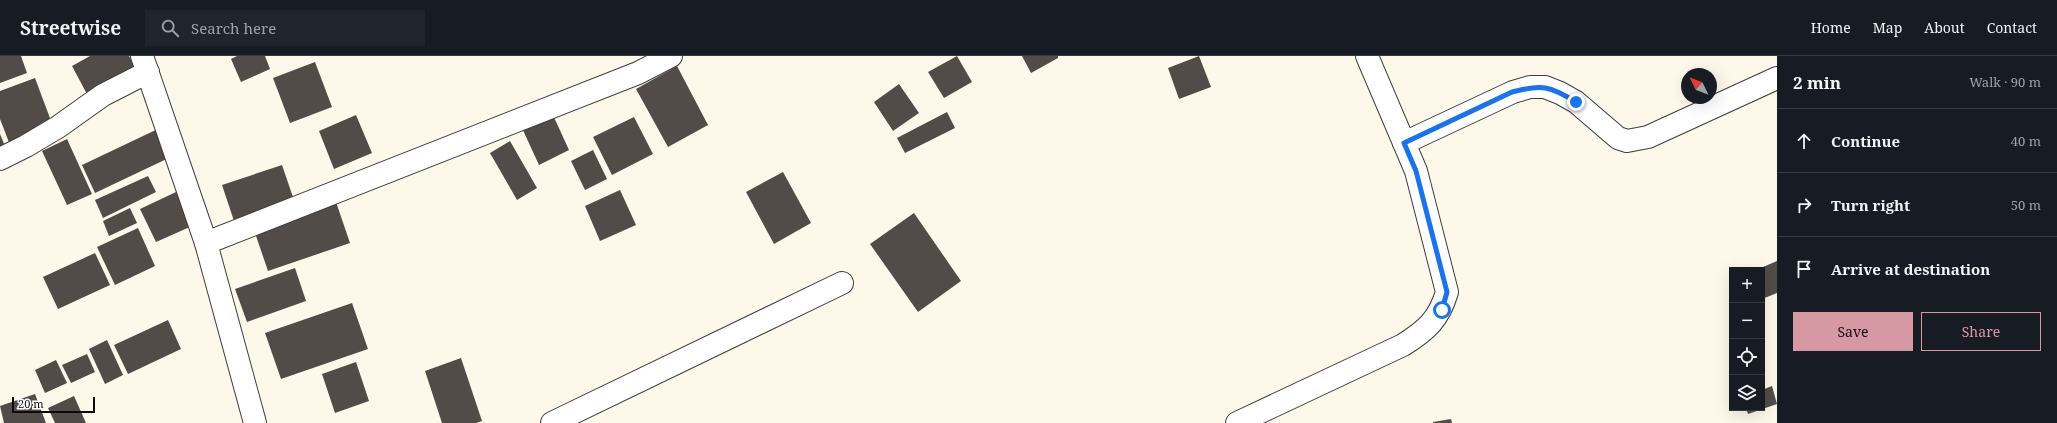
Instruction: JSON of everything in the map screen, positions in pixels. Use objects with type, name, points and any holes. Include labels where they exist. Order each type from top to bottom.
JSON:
[{"type":"street","points":[[206,243],[638,73],[671,56]]},
{"type":"street","points":[[1237,423],[1403,344],[1422,333],[1442,310],[1447,292],[1416,171],[1367,56]]},
{"type":"street","points":[[0,159],[52,131],[103,96],[145,64],[206,243],[255,423]]},
{"type":"street","points":[[1404,143],[1512,92],[1530,87],[1545,87],[1576,102],[1618,138],[1627,141],[1648,138],[1777,78]]},
{"type":"street","points":[[552,423],[842,283]]},
{"type":"building","points":[[0,56],[21,56],[27,73],[0,83]]},
{"type":"building","points":[[90,56],[129,56],[136,69],[88,96],[72,66]]},
{"type":"building","points":[[237,56],[265,56],[270,69],[241,82],[231,59]]},
{"type":"building","points":[[957,56],[972,82],[944,98],[928,72]]},
{"type":"building","points":[[1022,56],[1058,56],[1058,58],[1031,73]]},
{"type":"building","points":[[1199,56],[1211,87],[1179,99],[1168,68]]},
{"type":"building","points":[[315,62],[332,107],[290,123],[273,78]]},
{"type":"building","points":[[677,66],[708,125],[668,147],[636,89]]},
{"type":"building","points":[[35,78],[54,129],[10,145],[0,119],[0,91]]},
{"type":"building","points":[[899,84],[919,113],[893,131],[874,102]]},
{"type":"building","points":[[947,112],[955,128],[905,153],[897,138]]},
{"type":"building","points":[[552,113],[569,150],[539,165],[522,128]]},
{"type":"building","points":[[356,115],[372,153],[334,169],[319,131]]},
{"type":"building","points":[[634,117],[653,154],[612,175],[593,137]]},
{"type":"building","points":[[162,127],[175,155],[95,193],[82,165]]},
{"type":"building","points":[[0,134],[7,151],[0,154]]},
{"type":"building","points":[[67,139],[92,194],[67,205],[42,151]]},
{"type":"building","points":[[510,141],[537,188],[517,200],[490,153]]},
{"type":"building","points":[[593,150],[607,179],[585,190],[571,161]]},
{"type":"building","points":[[282,165],[295,203],[235,224],[222,185]]},
{"type":"building","points":[[783,172],[811,223],[774,244],[746,192]]},
{"type":"building","points":[[148,176],[156,192],[103,218],[95,200]]},
{"type":"building","points":[[620,190],[636,225],[600,241],[585,206]]},
{"type":"building","points":[[176,192],[192,226],[156,242],[140,209]]},
{"type":"building","points":[[336,202],[350,243],[268,271],[254,230]]},
{"type":"building","points":[[130,208],[137,223],[109,236],[103,221]]},
{"type":"building","points":[[914,213],[961,281],[918,312],[870,244]]},
{"type":"building","points":[[138,228],[155,266],[115,285],[97,247]]},
{"type":"building","points":[[95,253],[110,285],[58,309],[43,277]]},
{"type":"building","points":[[1777,261],[1777,293],[1765,298],[1765,267],[1763,267]]},
{"type":"building","points":[[295,268],[306,301],[247,322],[235,289]]},
{"type":"building","points":[[352,303],[368,349],[281,379],[265,333]]},
{"type":"building","points":[[168,320],[181,349],[128,374],[114,345]]},
{"type":"building","points":[[107,340],[123,375],[105,384],[89,349]]},
{"type":"building","points":[[87,354],[95,372],[71,383],[62,365]]},
{"type":"building","points":[[461,358],[482,421],[476,423],[442,423],[425,371]]},
{"type":"building","points":[[56,360],[67,383],[45,393],[35,370]]},
{"type":"building","points":[[356,362],[369,401],[335,413],[322,374]]},
{"type":"building","points":[[1772,386],[1777,404],[1765,408],[1765,389]]},
{"type":"building","points":[[35,394],[46,423],[4,423],[0,406]]},
{"type":"building","points":[[74,396],[86,423],[55,423],[48,408]]},
{"type":"building","points":[[1747,411],[1757,411],[1748,414]]},
{"type":"building","points":[[1451,419],[1452,423],[1433,423],[1433,422]]},
{"type":"route","points":[[1442,310],[1447,292],[1416,171],[1404,143],[1512,92],[1530,87],[1545,87],[1576,102]]}]
